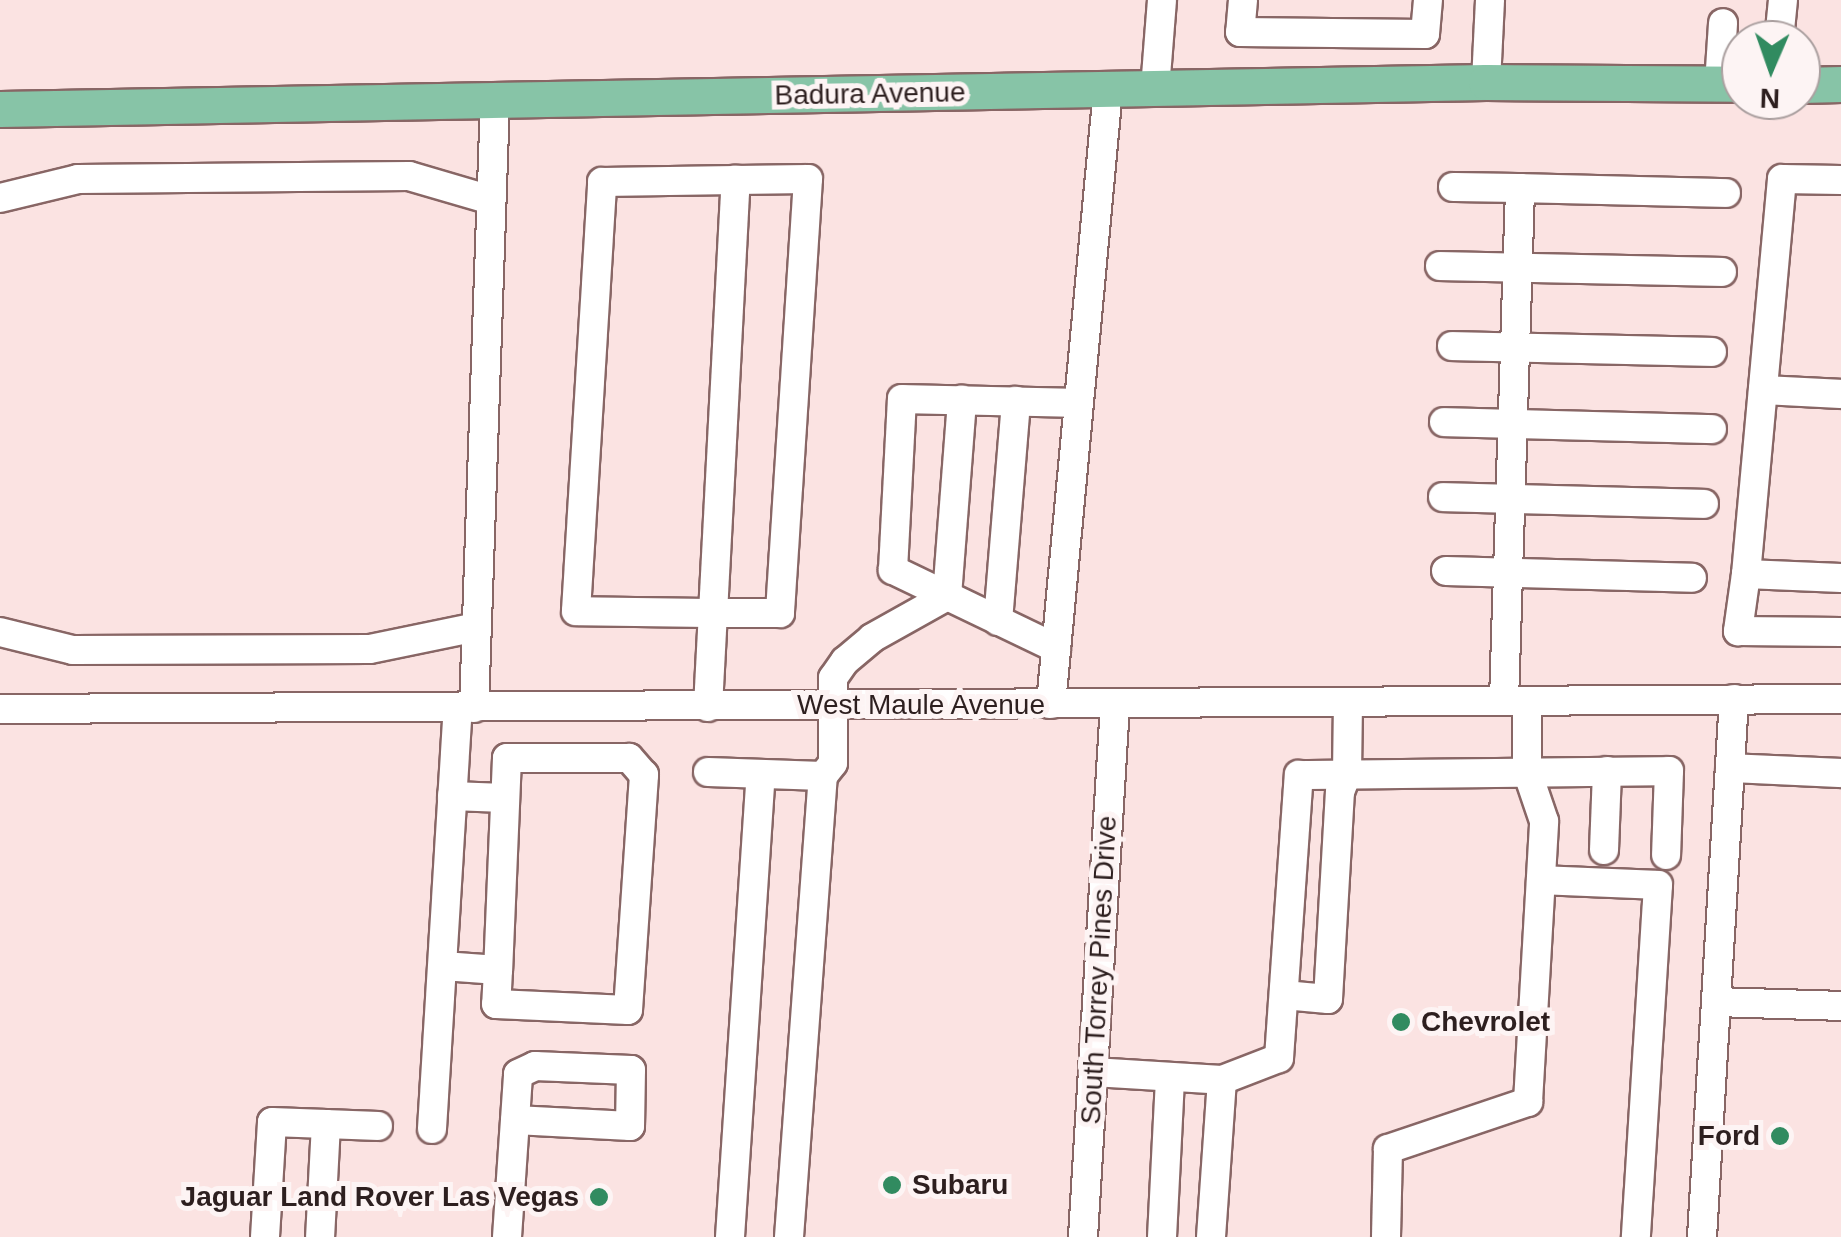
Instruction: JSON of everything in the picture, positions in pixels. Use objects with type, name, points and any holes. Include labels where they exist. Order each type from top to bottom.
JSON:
[{"type":"main road","name":"Badura Avenue","points":[[0,109],[1486,82],[1721,84]]},
{"type":"street","points":[[1155,89],[1162,0]]},
{"type":"street","points":[[1242,0],[1240,32],[1425,34]]},
{"type":"street","points":[[1423,83],[1428,0]]},
{"type":"street","points":[[1486,82],[1490,0]]},
{"type":"street","points":[[1051,704],[1108,90]]},
{"type":"street","points":[[432,1128],[452,796],[477,626],[495,101]]},
{"type":"street","points":[[0,198],[78,179],[410,176],[492,200]]},
{"type":"street","points":[[808,179],[780,613],[713,613],[576,611],[602,182],[808,179]]},
{"type":"street","points":[[1841,180],[1782,179],[1738,630],[1841,632]]},
{"type":"street","points":[[708,707],[736,180]]},
{"type":"street","points":[[1452,187],[1726,194]]},
{"type":"street","points":[[1386,1237],[1388,1149],[1528,1102],[1544,821],[1527,771],[1515,701],[1508,573],[1520,188]]},
{"type":"street","points":[[1440,266],[1722,272]]},
{"type":"street","points":[[1452,346],[1712,352]]},
{"type":"street","points":[[1763,390],[1841,394]]},
{"type":"street","points":[[1056,648],[893,570],[902,399],[1079,403]]},
{"type":"street","points":[[946,596],[962,400]]},
{"type":"street","points":[[998,621],[1016,402]]},
{"type":"street","points":[[1444,422],[1712,429]]},
{"type":"street","points":[[1443,497],[1704,504]]},
{"type":"street","points":[[1446,570],[1692,578]]},
{"type":"street","points":[[1746,574],[1841,578]]},
{"type":"street","points":[[788,1237],[823,776],[834,763],[833,678],[844,661],[872,638],[946,596]]},
{"type":"street","points":[[0,632],[73,650],[370,650],[477,626]]},
{"type":"street","name":"West Maule Avenue","points":[[0,710],[1841,698]]},
{"type":"street","points":[[1702,1237],[1734,699]]},
{"type":"street","points":[[1284,995],[1328,998],[1340,792],[1347,774],[1348,702]]},
{"type":"street","name":"South Torrey Pines Drive","points":[[1083,1237],[1115,704]]},
{"type":"street","points":[[507,758],[629,758],[644,775],[628,1010],[496,1004],[498,970],[507,758]]},
{"type":"street","points":[[1730,768],[1841,773]]},
{"type":"street","points":[[1604,850],[1607,771]]},
{"type":"street","points":[[1093,1072],[1222,1080],[1280,1058],[1299,774],[1669,771],[1666,855]]},
{"type":"street","points":[[708,772],[823,776]]},
{"type":"street","points":[[730,1237],[761,775]]},
{"type":"street","points":[[452,796],[504,798]]},
{"type":"street","points":[[1541,880],[1658,885],[1636,1237]]},
{"type":"street","points":[[443,966],[498,970]]},
{"type":"street","points":[[1716,1002],[1841,1006]]},
{"type":"street","points":[[1162,1237],[1170,1077]]},
{"type":"street","points":[[1211,1237],[1222,1080]]},
{"type":"street","points":[[507,1237],[515,1120]]},
{"type":"street","points":[[265,1237],[272,1122],[378,1126]]},
{"type":"street","points":[[320,1237],[326,1124]]},
{"type":"place","name":"Chevrolet","points":[[1401,1022]]},
{"type":"place","name":"Ford","points":[[1780,1136]]},
{"type":"place","name":"Subaru","points":[[892,1185]]},
{"type":"place","name":"Jaguar Land Rover Las Vegas","points":[[599,1197]]}]
